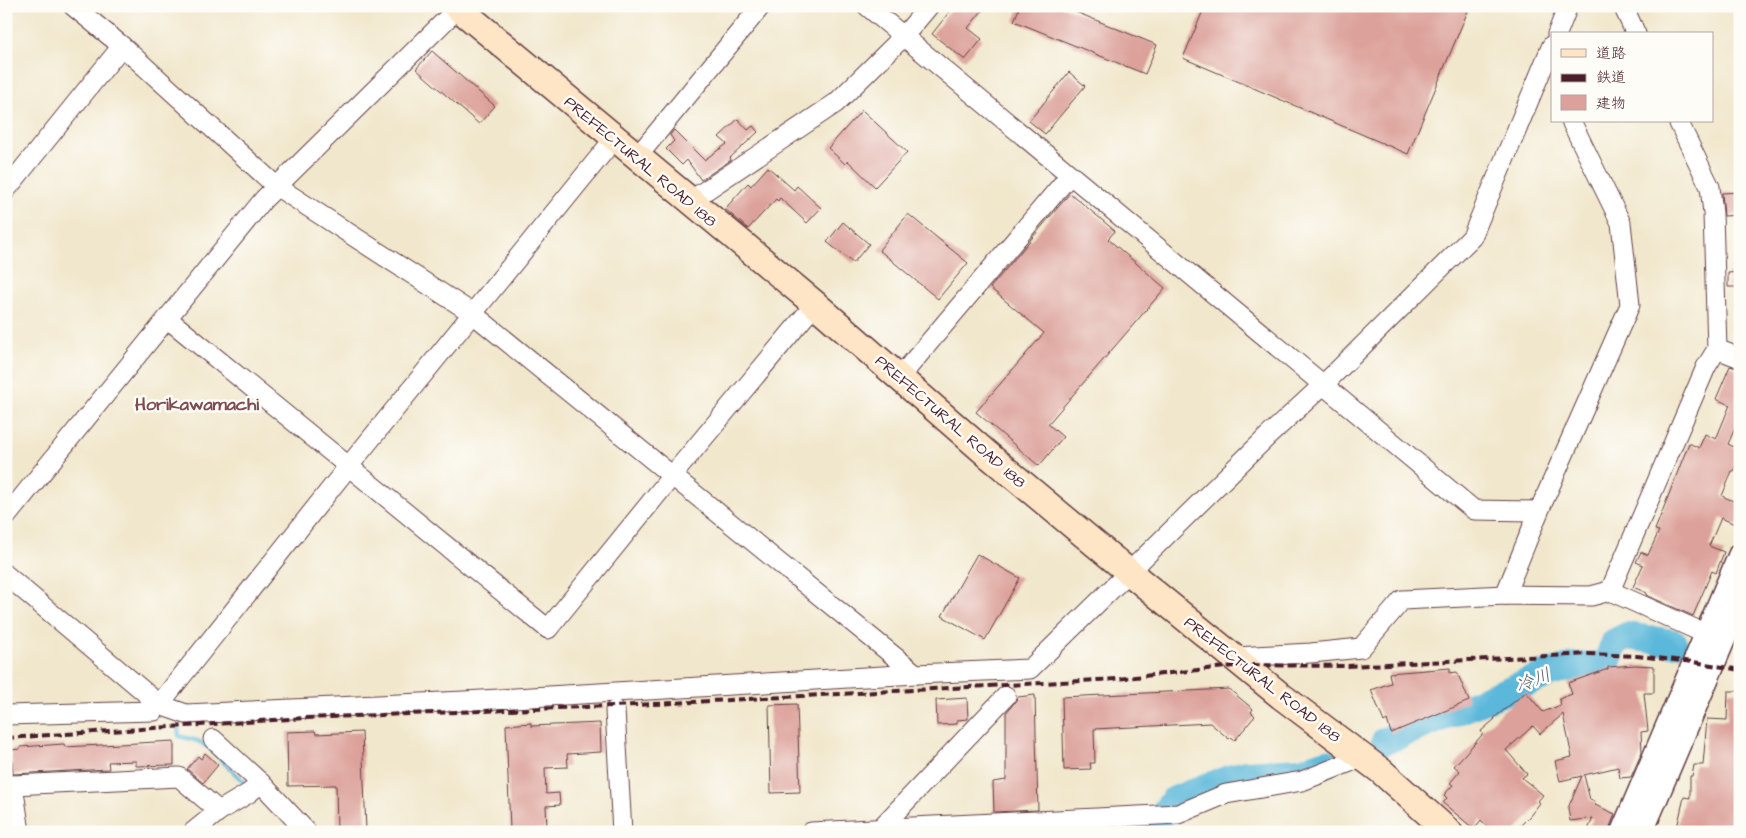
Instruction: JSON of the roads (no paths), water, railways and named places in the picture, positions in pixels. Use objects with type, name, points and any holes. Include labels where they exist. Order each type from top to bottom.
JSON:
[{"type":"main road","name":"PREFECTURAL ROAD 188","points":[[458,7],[614,139],[815,304],[995,460],[1129,572],[1281,696],[1381,771],[1449,832]]},
{"type":"street","points":[[73,6],[122,46],[276,186],[472,313],[916,674]]},
{"type":"street","points":[[637,157],[761,6]]},
{"type":"street","points":[[867,6],[1474,510],[1540,511]]},
{"type":"street","points":[[690,201],[836,103],[903,37],[929,6]]},
{"type":"street","points":[[1558,32],[1568,6]]},
{"type":"street","points":[[1623,6],[1635,32]]},
{"type":"street","points":[[6,517],[276,186],[458,7]]},
{"type":"street","points":[[6,190],[122,46]]},
{"type":"street","points":[[6,575],[160,705],[186,714],[464,701],[916,674],[1030,670],[1472,237],[1551,48]]},
{"type":"street","points":[[1544,66],[1551,81]]},
{"type":"street","points":[[1505,595],[1630,305],[1621,223],[1571,122]]},
{"type":"street","points":[[1610,591],[1706,367],[1717,348],[1713,212],[1710,187],[1678,122]]},
{"type":"street","points":[[6,715],[154,711],[348,467],[614,139]]},
{"type":"street","points":[[900,377],[1070,175]]},
{"type":"street","points":[[168,319],[548,629],[815,304]]},
{"type":"street","points":[[1717,348],[1740,358]]},
{"type":"street","points":[[1622,832],[1740,554]]},
{"type":"street","points":[[1234,656],[1311,653],[1361,648],[1402,600],[1505,595],[1591,596],[1610,591],[1706,634]]},
{"type":"street","points":[[1642,832],[1740,602]]},
{"type":"street","points":[[879,830],[1006,696]]},
{"type":"street","points":[[615,710],[622,832]]},
{"type":"street","points":[[212,740],[260,783],[307,832]]},
{"type":"street","points":[[811,832],[1178,814],[1226,794],[1302,782],[1363,758]]},
{"type":"street","points":[[20,832],[9,786],[179,777],[219,811]]},
{"type":"street","points":[[193,832],[219,811],[249,793],[260,783]]},
{"type":"street","points":[[1164,832],[1178,814]]},
{"type":"waterway","name":"冷川","points":[[1385,741],[1550,673],[1574,666],[1601,665],[1608,660],[1615,642],[1627,636],[1674,643]]},
{"type":"waterway","points":[[178,728],[179,736],[198,741],[208,747],[248,786]]},
{"type":"waterway","name":"冷川","points":[[1150,832],[1173,801],[1206,787],[1245,774],[1302,771],[1326,763]]},
{"type":"railway","points":[[6,738],[304,718],[636,705],[1117,679],[1243,665],[1348,666],[1589,654],[1637,656],[1694,662],[1740,670]]},
{"type":"district","name":"Horikawamachi","points":[[197,404]]}]
